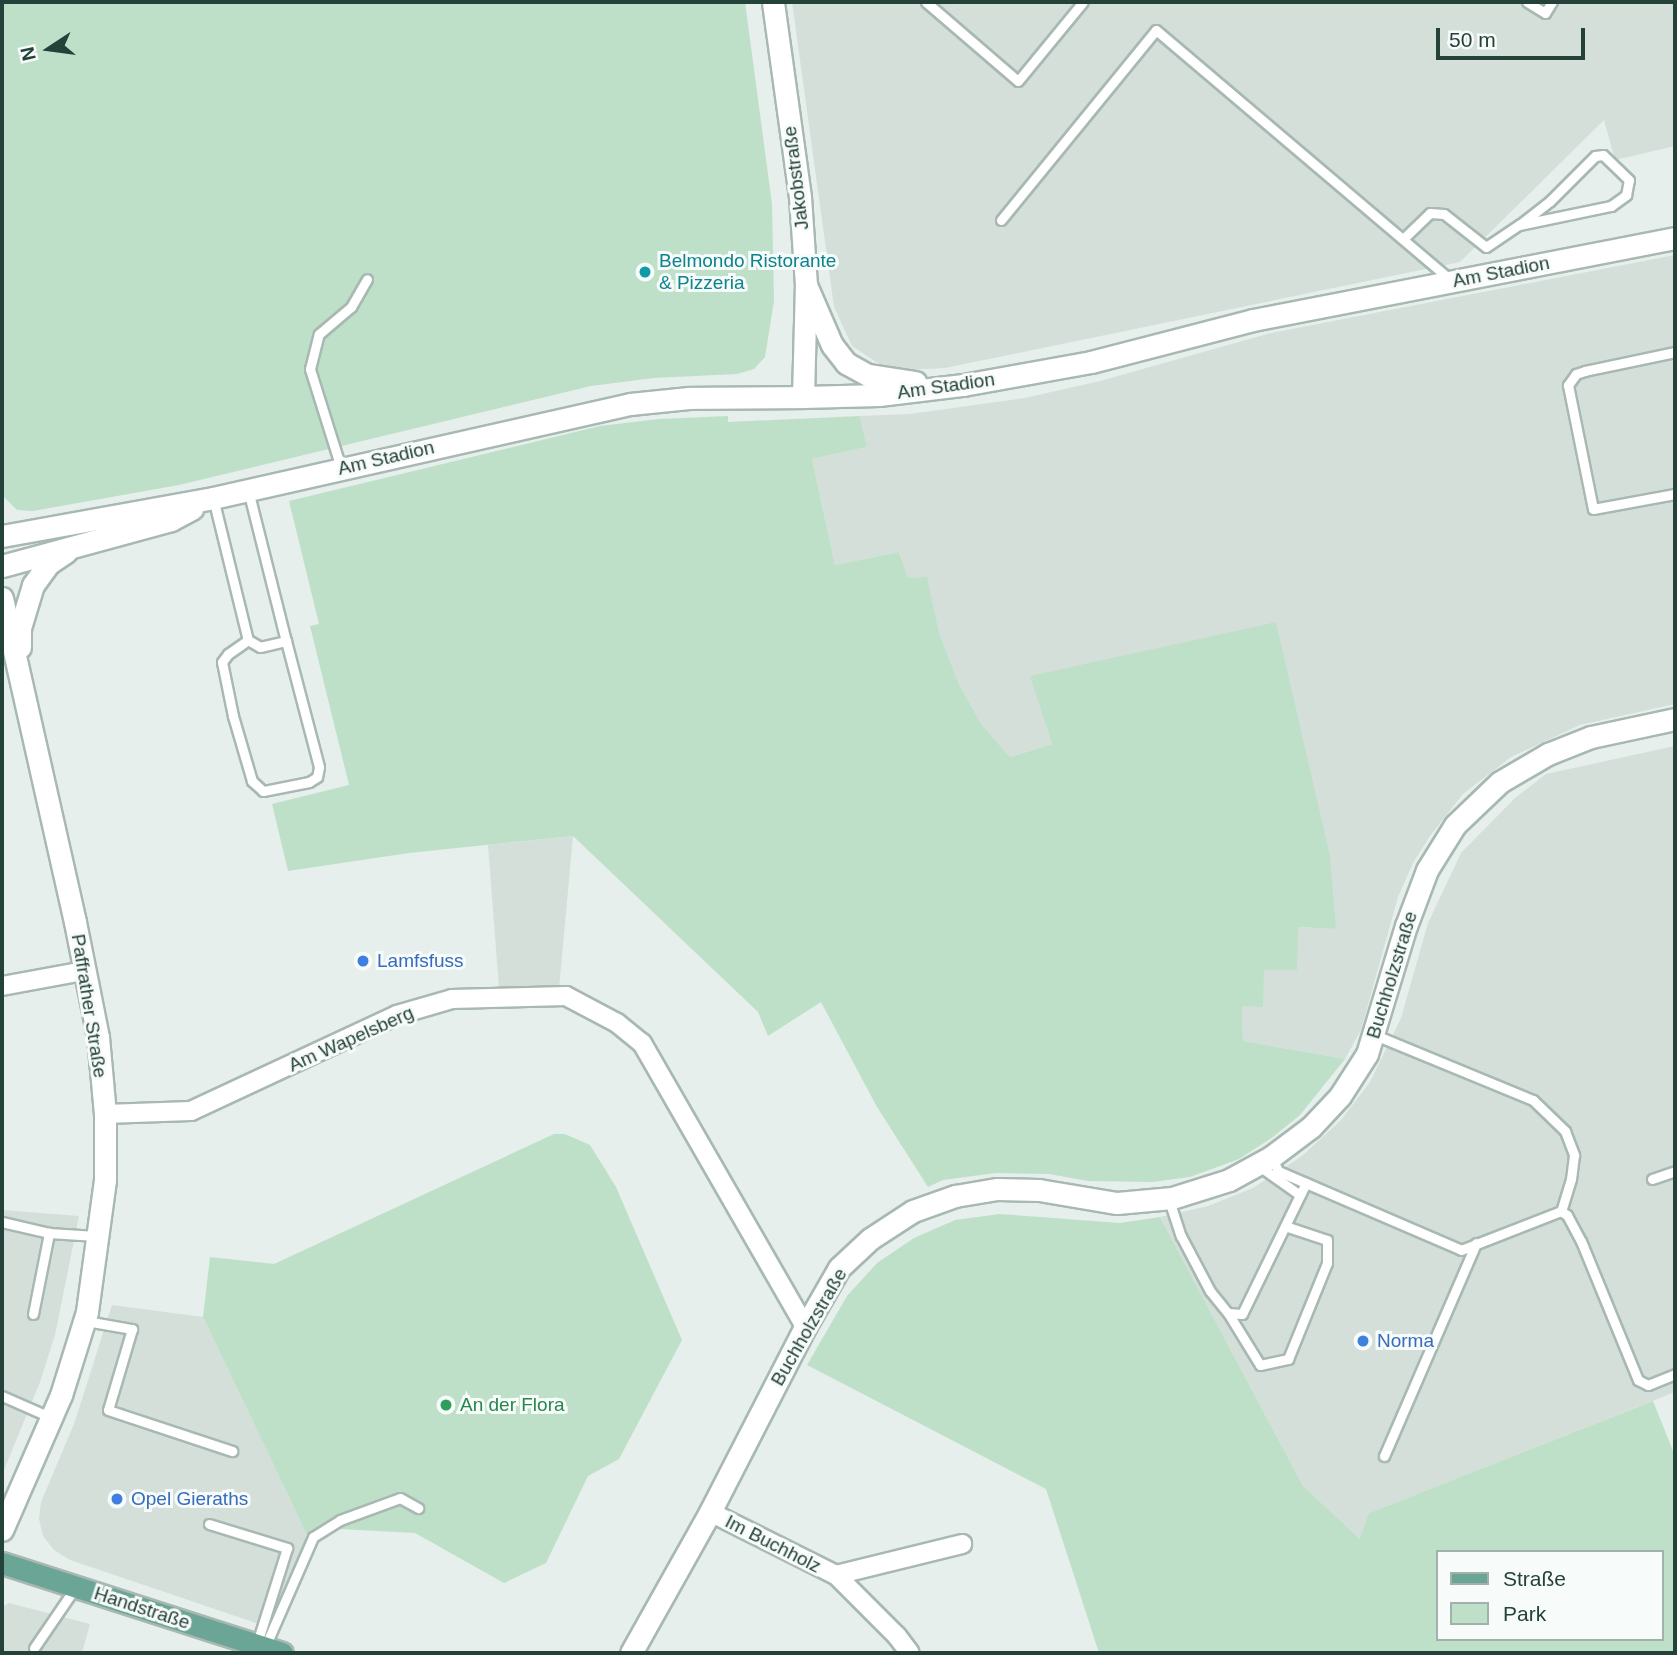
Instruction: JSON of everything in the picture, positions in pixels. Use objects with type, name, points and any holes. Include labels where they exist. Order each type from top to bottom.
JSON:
[{"type":"main road","name":"Handstraße","points":[[2,1563],[268,1648]]},
{"type":"street","name":"Jakobstraße","points":[[774,2],[800,197],[806,285],[803,397]]},
{"type":"street","name":"Am Stadion","points":[[2,536],[213,498],[631,404],[689,398],[878,395],[963,385],[1091,362],[1253,320],[1675,238]]},
{"type":"street","points":[[806,285],[832,345],[846,363],[868,375],[892,380],[963,385]]},
{"type":"street","name":"Am Stadion","points":[[2,566],[171,520],[213,498]]},
{"type":"street","points":[[19,667],[20,628],[33,585],[48,564],[79,544]]},
{"type":"street","name":"Paffrather Straße","points":[[2,598],[98,1037],[105,1114],[105,1180],[84,1321],[51,1418],[2,1530]]},
{"type":"street","name":"Buchholzstraße","points":[[631,1653],[710,1512],[805,1327],[839,1268],[870,1239],[913,1211],[955,1196],[997,1189],[1039,1190],[1096,1202],[1168,1198],[1229,1180],[1264,1161],[1311,1127],[1339,1096],[1367,1054],[1375,1035],[1406,926],[1427,870],[1455,825],[1500,782],[1548,754],[1591,737],[1675,719]]},
{"type":"street","points":[[2,986],[84,971]]},
{"type":"street","name":"Am Wapelsberg","points":[[105,1114],[191,1111],[397,1015],[452,999],[566,996],[617,1023],[642,1043],[805,1327]]},
{"type":"street","name":"Im Buchholz","points":[[710,1512],[836,1575],[897,1636],[910,1653]]},
{"type":"street","name":"Im Buchholz","points":[[836,1575],[962,1544]]},
{"type":"lane","points":[[926,2],[1018,81],[1083,2]]},
{"type":"lane","points":[[1527,2],[1545,13],[1552,2]]},
{"type":"lane","points":[[1001,220],[1156,30],[1452,281]]},
{"type":"lane","points":[[1403,239],[1430,213],[1444,214],[1486,247],[1519,226],[1550,201],[1595,156],[1603,155],[1629,180],[1626,195],[1611,206],[1519,226]]},
{"type":"lane","points":[[341,468],[310,369],[319,334],[351,307],[367,279]]},
{"type":"lane","points":[[1675,352],[1585,371],[1576,374],[1567,385],[1593,509],[1675,494]]},
{"type":"lane","points":[[248,490],[318,767],[317,777],[284,789],[263,791],[252,781],[233,716],[222,662],[228,654],[248,640]]},
{"type":"lane","points":[[213,498],[248,640],[260,647],[286,641]]},
{"type":"lane","points":[[1375,1035],[1532,1100],[1565,1131],[1574,1155],[1571,1179],[1561,1211]]},
{"type":"lane","points":[[1264,1161],[1278,1171],[1461,1250],[1561,1211]]},
{"type":"lane","points":[[1264,1161],[1300,1195]]},
{"type":"lane","points":[[1652,1180],[1675,1171]]},
{"type":"lane","points":[[1227,1313],[1242,1314],[1306,1183]]},
{"type":"lane","points":[[1168,1198],[1181,1236],[1210,1291],[1259,1365],[1288,1359],[1327,1263],[1327,1240],[1285,1226]]},
{"type":"lane","points":[[1561,1211],[1567,1215],[1581,1241],[1638,1380],[1648,1385],[1675,1374]]},
{"type":"lane","points":[[2,1222],[49,1233],[98,1236]]},
{"type":"lane","points":[[33,1314],[49,1233]]},
{"type":"lane","points":[[1384,1455],[1476,1243]]},
{"type":"lane","points":[[84,1321],[132,1329],[108,1410],[232,1451]]},
{"type":"lane","points":[[2,1396],[51,1418]]},
{"type":"lane","points":[[268,1648],[313,1537],[340,1520],[400,1498],[418,1508]]},
{"type":"lane","points":[[209,1524],[287,1548],[268,1648]]},
{"type":"lane","points":[[34,1648],[76,1587]]},
{"type":"shaded area","points":[[792,2],[1675,2],[1675,146],[1615,160],[1604,120],[1460,262],[945,368],[890,371],[852,346],[834,307]]},
{"type":"shaded area","points":[[1675,255],[1675,704],[1580,725],[1511,757],[1463,794],[1413,863],[1398,897],[1361,1030],[1345,1059],[1243,1041],[1242,1005],[1263,970],[1296,969],[1297,927],[1336,929],[1031,675],[1052,744],[1010,757],[982,725],[959,684],[939,633],[908,579],[899,552],[835,565],[812,459],[867,447],[860,416],[910,414],[1025,398],[1100,381],[1271,333]]},
{"type":"shaded area","points":[[1675,746],[1675,1392],[1369,1513],[1361,1540],[1303,1486],[1160,1217],[1208,1206],[1253,1188],[1302,1156],[1341,1120],[1370,1082],[1401,1018],[1428,923],[1461,853],[1515,798],[1546,774]]},
{"type":"shaded area","points":[[573,836],[559,989],[499,988],[488,845]]},
{"type":"shaded area","points":[[2,1210],[79,1216],[55,1335],[40,1382],[2,1475]]},
{"type":"shaded area","points":[[112,1305],[203,1317],[307,1535],[271,1628],[70,1560],[54,1550],[43,1536],[39,1519],[41,1502],[74,1424]]},
{"type":"shaded area","points":[[9,1603],[90,1624],[82,1653],[2,1653],[2,1607]]},
{"type":"green space","points":[[2,2],[745,2],[772,204],[774,301],[765,357],[754,369],[737,374],[654,378],[591,386],[179,485],[33,511],[17,510],[4,497],[2,487]]},
{"type":"green space","points":[[728,416],[728,422],[860,416],[867,447],[812,459],[835,565],[899,552],[908,578],[927,577],[939,633],[959,684],[982,725],[1010,757],[1052,744],[1030,676],[1276,622],[1330,856],[1336,929],[1298,927],[1297,970],[1264,970],[1263,1007],[1242,1006],[1243,1041],[1345,1059],[1300,1115],[1273,1137],[1239,1159],[1190,1177],[1152,1182],[1088,1181],[1049,1174],[996,1173],[943,1180],[928,1187],[877,1107],[821,1002],[768,1036],[758,1012],[573,836],[409,853],[288,871],[272,804],[349,785],[310,626],[319,624],[289,501],[600,426],[659,419]]},
{"type":"green space","name":"An der Flora","points":[[554,1134],[565,1134],[590,1145],[616,1187],[682,1340],[619,1459],[588,1476],[546,1563],[504,1583],[415,1533],[340,1529],[307,1535],[203,1317],[210,1257],[274,1264]]},
{"type":"green space","points":[[1000,1214],[1120,1223],[1160,1217],[1303,1486],[1360,1539],[1369,1513],[1653,1401],[1675,1456],[1675,1653],[1099,1653],[1046,1489],[807,1365],[847,1296],[877,1263],[914,1238],[955,1220]]},
{"type":"place","name":"Belmondo Ristorante & Pizzeria","points":[[645,272]]},
{"type":"place","name":"Lamfsfuss","points":[[363,961]]},
{"type":"place","name":"Norma","points":[[1363,1341]]},
{"type":"place","name":"An der Flora","points":[[446,1405]]},
{"type":"place","name":"Opel Gieraths","points":[[117,1499]]}]
